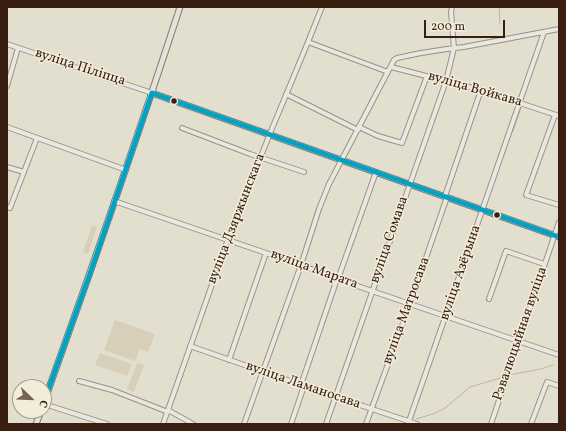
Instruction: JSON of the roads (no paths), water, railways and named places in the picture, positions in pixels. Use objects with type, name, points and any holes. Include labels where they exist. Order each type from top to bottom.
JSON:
[{"type":"main road","points":[[52,380],[126,170],[180,7]]},
{"type":"main road","points":[[152,93],[557,236]]},
{"type":"street","name":"вуліца Дзяржынскага","points":[[163,424],[228,239],[322,7]]},
{"type":"street","name":"вуліца Сомава","points":[[326,424],[446,81],[454,48],[451,12],[452,7]]},
{"type":"street","points":[[244,424],[329,184],[394,60],[421,53],[464,47],[559,29]]},
{"type":"street","name":"вуліца Азёрына","points":[[409,423],[544,32]]},
{"type":"street","points":[[308,42],[388,72]]},
{"type":"street","name":"вуліца Піліпца","points":[[7,44],[152,93]]},
{"type":"street","points":[[7,86],[18,48]]},
{"type":"street","name":"вуліца Войкава","points":[[391,67],[481,90],[557,116]]},
{"type":"street","points":[[286,94],[358,128],[402,143],[427,76]]},
{"type":"street","name":"вуліца Матросава","points":[[366,424],[410,304],[481,90]]},
{"type":"street","points":[[557,116],[526,195],[559,205]]},
{"type":"street","points":[[7,127],[126,170]]},
{"type":"street","points":[[182,128],[260,158],[304,172]]},
{"type":"street","points":[[8,208],[37,138]]},
{"type":"street","points":[[7,167],[24,172]]},
{"type":"street","points":[[291,424],[302,385],[337,279],[376,172]]},
{"type":"street","name":"вуліца Марата","points":[[114,201],[228,239],[337,279],[559,355]]},
{"type":"street","name":"Рэвалюцыйная вуліца","points":[[490,424],[544,264],[557,236],[559,222]]},
{"type":"street","points":[[489,299],[506,252],[544,264]]},
{"type":"street","points":[[229,360],[266,253]]},
{"type":"street","name":"вуліца Ламаносава","points":[[190,346],[409,423],[417,424]]},
{"type":"street","points":[[79,381],[112,390],[168,411],[193,424]]},
{"type":"street","points":[[531,424],[547,382],[559,386]]},
{"type":"street","points":[[52,406],[107,424]]},
{"type":"waterway","points":[[499,7],[500,24]]},
{"type":"waterway","points":[[513,131],[522,105]]},
{"type":"waterway","points":[[509,375],[541,369],[553,365]]},
{"type":"waterway","points":[[416,419],[433,414],[445,408],[470,387],[504,377]]}]
